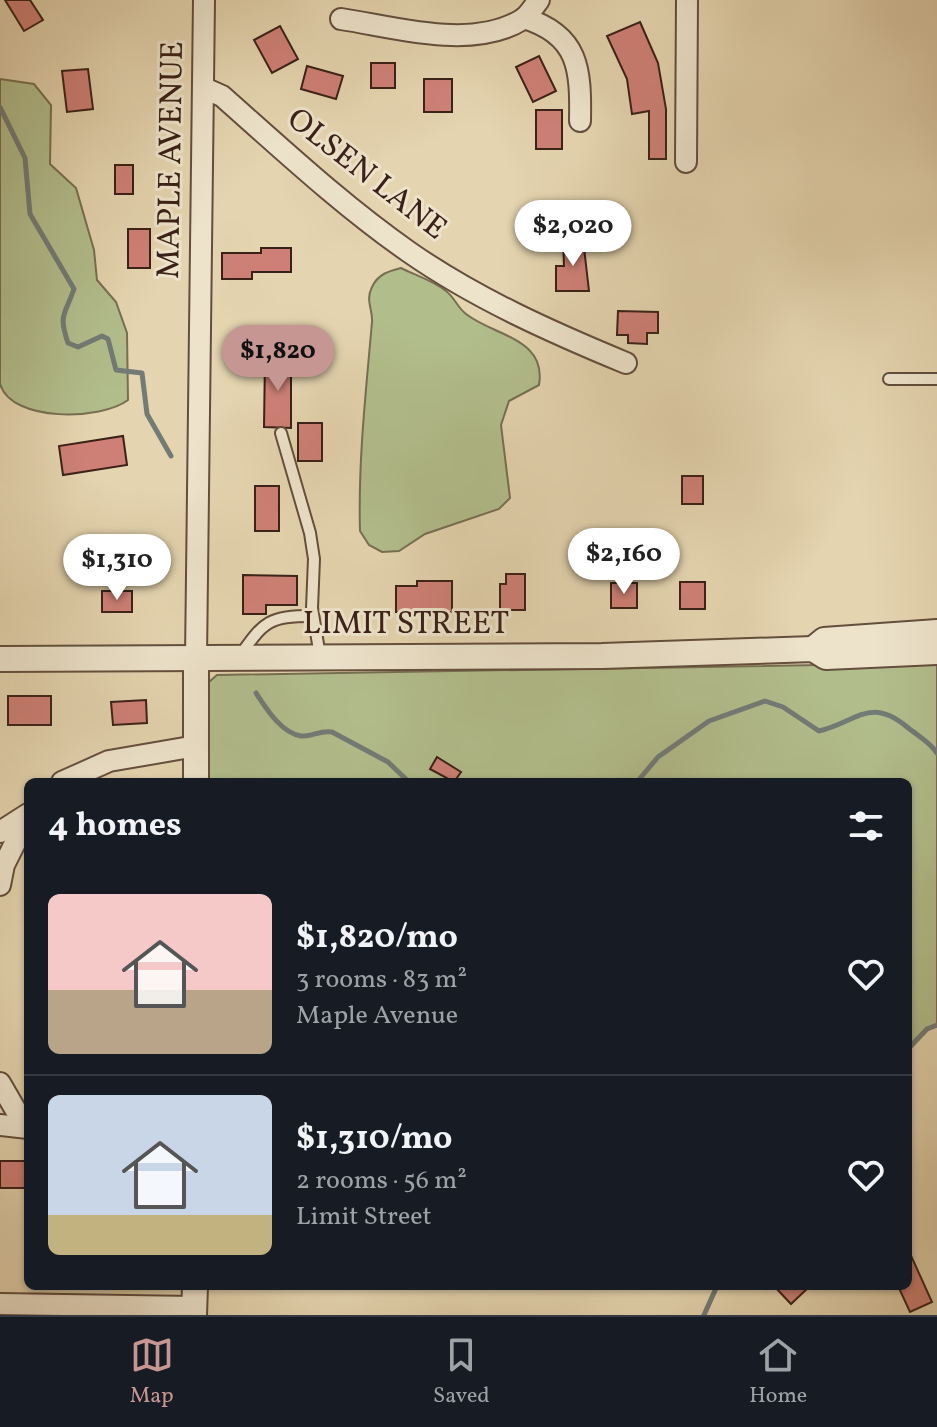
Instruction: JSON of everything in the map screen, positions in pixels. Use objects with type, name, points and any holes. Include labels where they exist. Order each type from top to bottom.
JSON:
[{"type":"street","name":"MAPLE AVENUE","points":[[196,658],[204,0]]},
{"type":"street","points":[[341,19],[460,34],[486,33],[524,18],[539,0]]},
{"type":"street","points":[[686,162],[687,0]]},
{"type":"street","points":[[524,18],[548,25],[563,38],[574,57],[581,78],[580,121]]},
{"type":"street","name":"OLSEN LANE","points":[[204,88],[222,96],[347,206],[411,254],[554,334],[626,363]]},
{"type":"street","name":"LIMIT STREET","points":[[813,649],[824,640],[937,632]]},
{"type":"street","name":"LIMIT STREET","points":[[0,659],[602,656],[813,649],[826,657],[937,652]]},
{"type":"street","points":[[196,658],[196,778]]},
{"type":"street","points":[[71,778],[109,761],[196,746]]},
{"type":"street","points":[[0,832],[24,817]]},
{"type":"street","points":[[0,885],[4,865],[24,823]]},
{"type":"street","points":[[0,1083],[24,1121]]},
{"type":"street","points":[[0,1125],[24,1126]]},
{"type":"street","points":[[0,1304],[195,1303]]},
{"type":"lane","points":[[889,379],[937,379]]},
{"type":"lane","points":[[281,433],[310,533],[313,616],[320,658]]},
{"type":"lane","points":[[238,659],[268,620],[281,616],[313,616]]},
{"type":"green space","points":[[0,79],[34,84],[51,105],[50,164],[76,188],[94,250],[97,280],[116,302],[127,333],[128,400],[116,407],[79,414],[39,411],[21,406],[8,397],[0,384]]},
{"type":"green space","points":[[401,268],[441,287],[466,314],[527,348],[535,357],[539,369],[539,385],[509,401],[501,425],[510,498],[499,509],[425,534],[399,551],[382,552],[369,545],[360,531],[361,452],[372,322],[369,297],[377,279]]},
{"type":"green space","points":[[937,663],[937,1025],[927,1029],[912,1045],[912,778],[207,778],[209,682],[217,675]]},
{"type":"building","points":[[5,0],[30,0],[43,20],[24,31]]},
{"type":"building","points":[[640,22],[658,63],[666,109],[666,159],[649,159],[649,111],[632,114],[627,79],[607,36]]},
{"type":"building","points":[[280,26],[298,59],[272,73],[254,40]]},
{"type":"building","points":[[539,56],[556,91],[533,102],[516,67]]},
{"type":"building","points":[[371,63],[395,63],[395,88],[371,88]]},
{"type":"building","points":[[307,66],[343,76],[336,99],[301,89]]},
{"type":"building","points":[[88,69],[93,109],[67,112],[62,71]]},
{"type":"building","points":[[424,79],[452,79],[452,112],[424,112]]},
{"type":"building","points":[[536,110],[562,110],[562,149],[536,149]]},
{"type":"building","points":[[115,165],[133,165],[133,194],[115,194]]},
{"type":"building","points":[[128,229],[150,229],[150,268],[128,268]]},
{"type":"building","points":[[583,239],[589,291],[556,291],[556,266],[564,266],[563,240]]},
{"type":"building","points":[[261,248],[291,248],[291,272],[252,272],[252,279],[222,279],[222,253],[261,253]]},
{"type":"building","points":[[618,311],[658,312],[658,333],[647,333],[647,344],[628,343],[628,335],[617,335]]},
{"type":"building","points":[[265,358],[291,358],[291,428],[264,427]]},
{"type":"building","points":[[298,423],[322,423],[322,461],[298,461]]},
{"type":"building","points":[[123,436],[127,465],[63,475],[59,446]]},
{"type":"building","points":[[682,476],[703,476],[703,504],[682,504]]},
{"type":"building","points":[[255,486],[279,486],[279,531],[255,531]]},
{"type":"building","points":[[506,574],[525,574],[525,610],[500,610],[500,584],[506,584]]},
{"type":"building","points":[[243,575],[297,576],[297,605],[266,605],[266,614],[243,614]]},
{"type":"building","points":[[417,581],[452,581],[452,612],[396,612],[396,586],[417,586]]},
{"type":"building","points":[[680,582],[705,582],[705,609],[680,609]]},
{"type":"building","points":[[611,583],[637,583],[637,608],[611,608]]},
{"type":"building","points":[[102,591],[132,591],[132,612],[102,612]]},
{"type":"building","points":[[8,696],[51,696],[51,725],[8,725]]},
{"type":"building","points":[[146,700],[147,723],[113,725],[111,702]]},
{"type":"building","points":[[437,757],[461,772],[457,778],[447,778],[430,769]]},
{"type":"building","points":[[0,1161],[24,1161],[24,1188],[0,1188]]},
{"type":"building","points":[[912,1258],[932,1302],[910,1312],[900,1290],[912,1290]]},
{"type":"building","points":[[778,1290],[806,1290],[791,1304]]},
{"type":"waterway","points":[[0,107],[25,158],[30,214],[74,289],[63,320],[68,343],[78,347],[102,336],[108,339],[116,370],[142,373],[147,414],[171,456]]},
{"type":"waterway","points":[[256,693],[275,719],[294,734],[309,736],[332,732],[388,762],[405,778]]},
{"type":"waterway","points":[[640,778],[658,757],[709,721],[765,701],[783,707],[819,731],[863,714],[883,713],[907,727],[937,753]]},
{"type":"waterway","points":[[912,1045],[927,1029],[937,1025]]},
{"type":"waterway","points":[[704,1315],[715,1290]]}]
